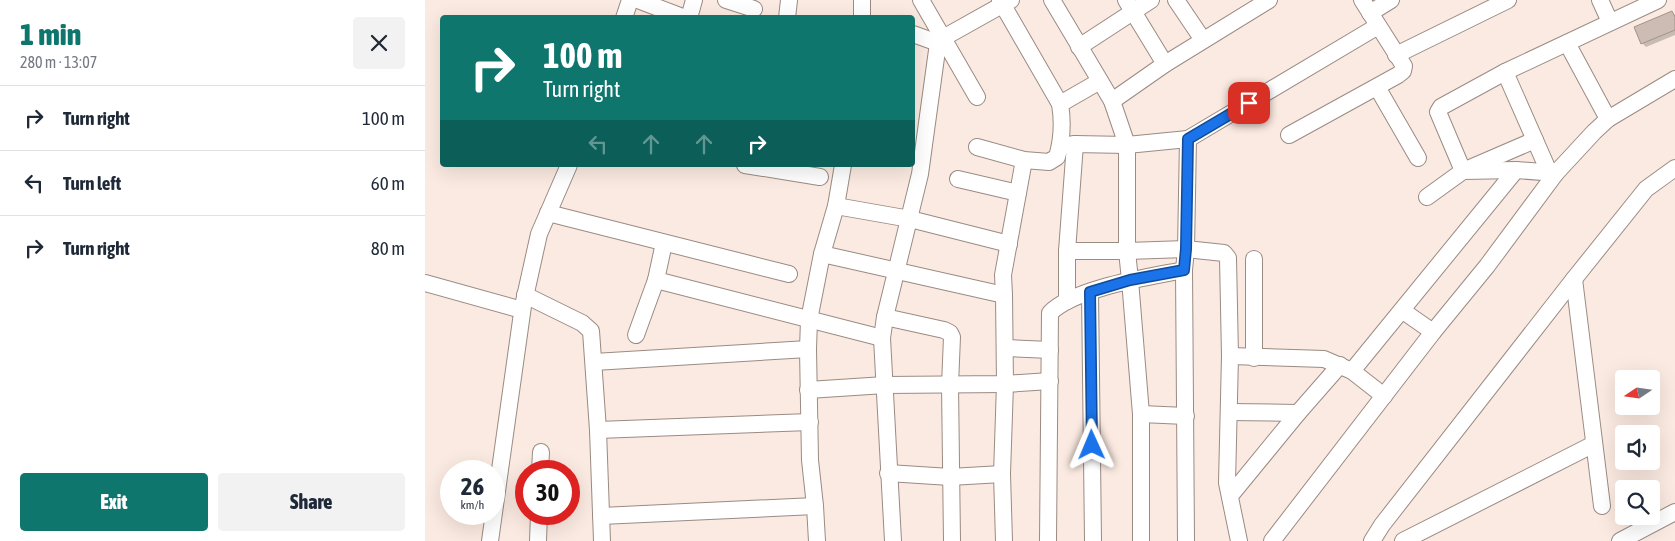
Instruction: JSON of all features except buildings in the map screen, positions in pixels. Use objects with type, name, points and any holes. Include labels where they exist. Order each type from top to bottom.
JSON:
[{"type":"street","points":[[625,15],[630,0]]},
{"type":"street","points":[[638,0],[677,15]]},
{"type":"street","points":[[690,15],[694,0]]},
{"type":"street","points":[[726,0],[754,9]]},
{"type":"street","points":[[787,15],[789,0]]},
{"type":"street","points":[[862,0],[863,15]]},
{"type":"street","points":[[921,0],[941,40],[977,98]]},
{"type":"street","points":[[1052,0],[1112,101],[1127,145],[1127,251],[1141,414],[1141,541]]},
{"type":"street","points":[[1079,47],[1129,5],[1151,0]]},
{"type":"street","points":[[1177,0],[1203,40]]},
{"type":"street","points":[[1112,101],[1203,40],[1251,4],[1269,0]]},
{"type":"street","points":[[977,147],[1024,160],[1049,162],[1057,157],[1068,145],[1127,145],[1188,139],[1391,0]]},
{"type":"street","points":[[1396,55],[1509,0]]},
{"type":"street","points":[[1600,0],[1610,22]]},
{"type":"street","points":[[1463,171],[1439,112],[1441,107],[1505,72],[1657,0]]},
{"type":"street","points":[[915,34],[941,40],[1005,2],[1060,104],[1068,145],[1067,301]]},
{"type":"street","points":[[1129,5],[1165,64]]},
{"type":"street","points":[[1289,135],[1403,71],[1404,66],[1370,13]]},
{"type":"street","points":[[893,541],[882,338],[885,317],[920,174],[941,40]]},
{"type":"street","points":[[1567,43],[1609,119]]},
{"type":"street","points":[[1505,72],[1552,173]]},
{"type":"street","points":[[1272,541],[1433,332],[1487,266],[1552,173],[1609,119],[1675,79]]},
{"type":"street","points":[[1060,104],[1100,81]]},
{"type":"street","points":[[1377,87],[1418,158]]},
{"type":"street","points":[[1186,541],[1184,270],[1188,139]]},
{"type":"street","points":[[1427,197],[1463,171],[1535,140]]},
{"type":"street","points":[[1004,541],[1005,348],[1003,267],[1024,160]]},
{"type":"street","points":[[490,541],[524,303],[539,234],[568,167]]},
{"type":"street","points":[[770,167],[820,177]]},
{"type":"street","points":[[817,541],[810,460],[809,320],[822,254],[836,206],[843,167]]},
{"type":"street","points":[[1372,541],[1382,525],[1646,189],[1675,168]]},
{"type":"street","points":[[1463,171],[1516,170],[1552,173]]},
{"type":"street","points":[[1230,496],[1298,413],[1403,310],[1516,170]]},
{"type":"street","points":[[958,179],[1018,192]]},
{"type":"street","points":[[836,206],[909,219],[1009,244]]},
{"type":"street","points":[[548,213],[789,274]]},
{"type":"street","points":[[635,335],[656,280],[664,243]]},
{"type":"street","points":[[1067,251],[1186,249],[1224,252],[1228,258],[1230,356],[1226,468],[1239,541]]},
{"type":"street","points":[[822,254],[1004,295]]},
{"type":"street","points":[[1254,259],[1254,358]]},
{"type":"street","points":[[1048,541],[1050,313],[1067,301],[1090,292],[1130,280],[1184,270]]},
{"type":"street","points":[[1574,279],[1602,506]]},
{"type":"street","points":[[656,280],[882,338]]},
{"type":"street","points":[[425,283],[524,303],[588,327],[591,331],[598,430],[602,541]]},
{"type":"street","points":[[1090,292],[1093,541]]},
{"type":"street","points":[[1403,310],[1433,332]]},
{"type":"street","points":[[885,317],[950,333],[952,342],[950,384],[951,541]]},
{"type":"street","points":[[1005,348],[1050,350]]},
{"type":"street","points":[[594,362],[808,349]]},
{"type":"street","points":[[1230,356],[1324,359],[1346,368],[1384,396]]},
{"type":"street","points":[[808,390],[885,385],[1005,384],[1050,381]]},
{"type":"street","points":[[1229,412],[1298,413]]},
{"type":"street","points":[[1141,414],[1186,416]]},
{"type":"street","points":[[598,430],[810,422]]},
{"type":"street","points":[[1403,541],[1594,444]]},
{"type":"street","points":[[541,452],[541,460]]},
{"type":"street","points":[[888,473],[950,477],[1003,474]]},
{"type":"street","points":[[601,516],[815,506]]},
{"type":"street","points":[[1620,541],[1675,512]]},
{"type":"street","points":[[538,541],[539,525]]},
{"type":"route","points":[[1092,445],[1090,292],[1130,280],[1184,270],[1188,139],[1249,103]]}]
